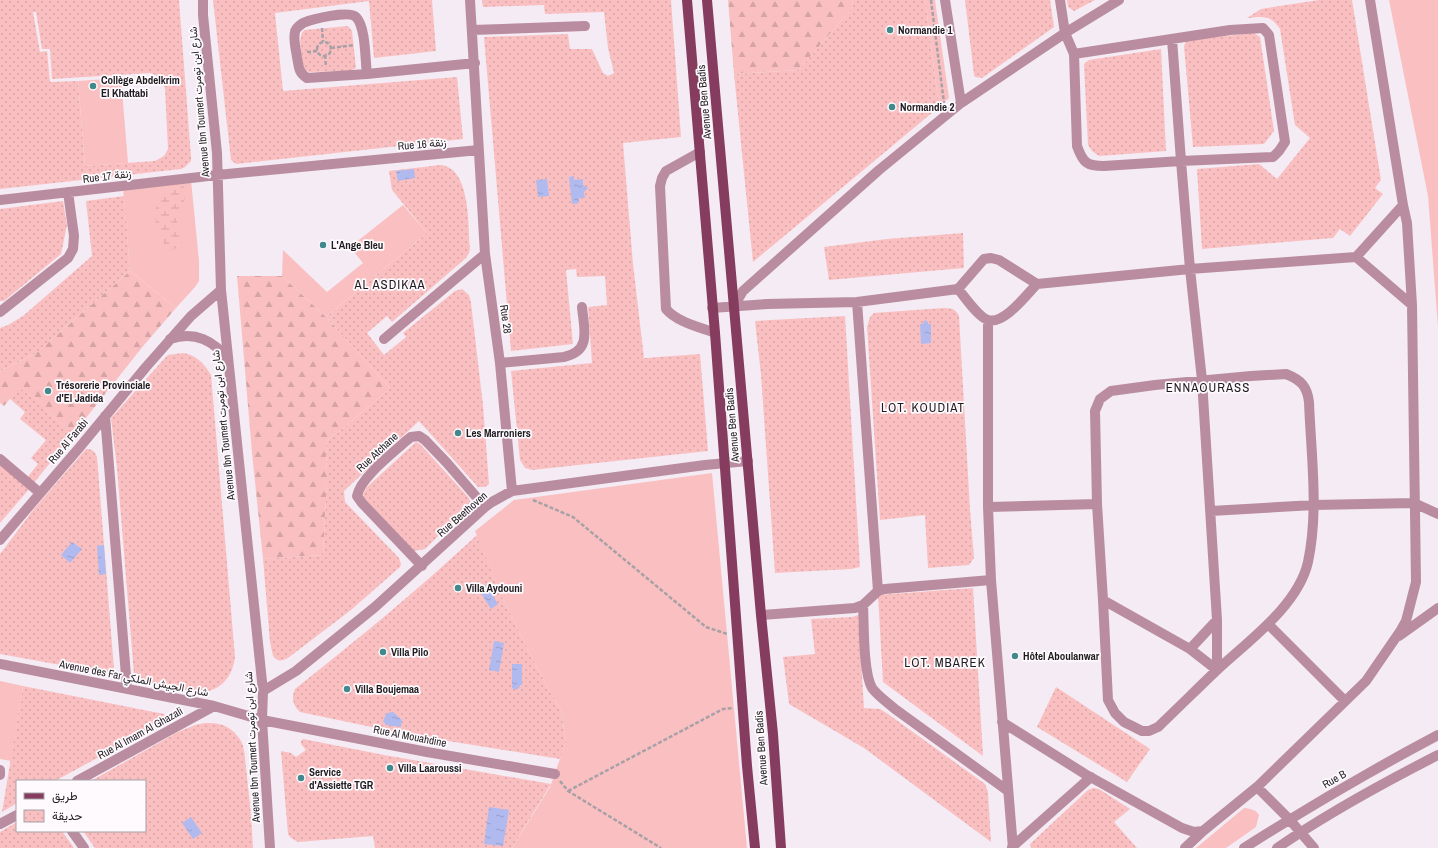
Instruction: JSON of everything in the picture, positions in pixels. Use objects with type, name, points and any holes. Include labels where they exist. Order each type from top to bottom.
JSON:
[{"type":"main road","name":"Avenue Ben Badis","points":[[687,0],[715,333],[737,637],[756,848]]},
{"type":"main road","name":"Avenue Ben Badis","points":[[707,0],[761,615],[773,734],[781,848]]},
{"type":"street","name":"Avenue Ibn Toumert شارع ابن تومرت","points":[[203,0],[203,15],[217,153],[221,290],[263,691],[262,720],[270,848]]},
{"type":"street","points":[[470,0],[475,63],[479,150]]},
{"type":"street","points":[[945,0],[961,103]]},
{"type":"street","points":[[1060,0],[1065,33],[1074,54],[1077,146],[1081,157],[1086,163],[1093,166],[1104,166],[1180,160],[1273,157],[1285,142],[1269,35],[1263,28],[1230,30],[1074,54]]},
{"type":"street","points":[[734,306],[743,290],[879,170],[961,103],[1065,33],[1119,0]]},
{"type":"street","points":[[1185,848],[1203,831],[1257,787],[1366,681],[1406,620],[1416,582],[1412,305],[1407,223],[1370,0]]},
{"type":"street","points":[[367,74],[362,31],[356,16],[350,14],[321,18],[302,24],[294,32],[300,72],[307,78],[367,74],[475,63]]},
{"type":"street","points":[[472,30],[586,26]]},
{"type":"street","points":[[1172,39],[1180,160],[1202,380],[1217,620],[1217,670]]},
{"type":"street","name":"Rue 16 زنقة","points":[[217,175],[479,150]]},
{"type":"street","name":"Rue 28","points":[[479,150],[485,254],[500,363],[512,491]]},
{"type":"street","points":[[700,152],[666,171],[660,186],[666,309],[670,314],[677,318],[715,333]]},
{"type":"street","name":"Rue 17 زنقة","points":[[0,200],[217,175]]},
{"type":"street","points":[[0,312],[68,258],[73,249],[74,236],[68,192]]},
{"type":"street","points":[[712,308],[767,304],[857,302],[958,289],[984,259],[991,258],[999,260],[1037,284],[1190,269],[1356,257],[1403,205]]},
{"type":"street","points":[[384,339],[485,254]]},
{"type":"street","points":[[1356,257],[1412,305]]},
{"type":"street","points":[[958,289],[978,313],[988,320],[996,321],[1007,315],[1037,284]]},
{"type":"street","name":"Rue Al Farabi","points":[[0,540],[170,339],[191,316],[221,290]]},
{"type":"street","points":[[857,302],[878,591]]},
{"type":"street","points":[[500,363],[572,356],[580,350],[584,343],[582,307]]},
{"type":"street","points":[[988,320],[988,506],[991,580],[1013,847]]},
{"type":"street","points":[[170,339],[188,335],[210,342],[217,347],[229,361]]},
{"type":"street","points":[[1286,374],[1301,382],[1308,392],[1314,505],[1307,564],[1298,587],[1285,605],[1268,624],[1217,670],[1158,727],[1149,731],[1142,731],[1124,722],[1114,713],[1108,700],[1097,504],[1095,411],[1100,399],[1110,391],[1202,380],[1286,374]]},
{"type":"street","points":[[105,416],[127,688]]},
{"type":"street","name":"Rue Atchane","points":[[422,566],[362,503],[357,496],[362,482],[406,441],[411,437],[419,436],[425,440],[447,463],[485,507]]},
{"type":"street","points":[[0,459],[40,493]]},
{"type":"street","name":"Rue Beethoven","points":[[263,691],[296,671],[381,603],[485,507],[512,491],[748,461]]},
{"type":"street","points":[[1211,511],[1314,505],[1414,503],[1438,514]]},
{"type":"street","points":[[988,506],[1097,504]]},
{"type":"street","points":[[761,615],[855,608],[863,605],[878,591],[991,580]]},
{"type":"street","points":[[1103,600],[1190,649],[1217,670]]},
{"type":"street","points":[[863,605],[866,670],[872,687],[881,698],[895,709],[1008,791]]},
{"type":"street","points":[[1394,639],[1438,608]]},
{"type":"street","points":[[1190,649],[1217,620]]},
{"type":"street","points":[[1268,624],[1345,701]]},
{"type":"street","name":"Avenue des Far شارع الجيش الملكي","points":[[0,664],[214,706],[262,720]]},
{"type":"street","name":"Rue Al Imam Al Ghazali","points":[[79,780],[214,706]]},
{"type":"street","name":"Rue Al Mouahdine","points":[[262,720],[427,752],[555,774]]},
{"type":"street","points":[[1002,722],[1091,777],[1182,828],[1194,832],[1203,831]]},
{"type":"street","name":"Rue B","points":[[1244,848],[1289,819],[1386,762],[1438,735]]},
{"type":"street","points":[[1277,848],[1300,832],[1393,777],[1438,755]]},
{"type":"street","points":[[0,770],[0,776]]},
{"type":"street","points":[[1013,847],[1091,777]]},
{"type":"street","points":[[1257,787],[1289,819],[1314,848]]},
{"type":"street","points":[[0,824],[16,816]]},
{"type":"street","points":[[73,832],[84,848]]},
{"type":"path","points":[[931,0],[946,115]]},
{"type":"path","points":[[324,42],[329,43],[331,48],[329,53],[325,55],[319,53],[317,48],[319,44],[324,42]]},
{"type":"path","points":[[331,48],[364,44]]},
{"type":"path","points":[[532,500],[573,517],[706,627],[737,637]]},
{"type":"path","points":[[568,791],[723,709],[743,707]]},
{"type":"path","points":[[555,774],[568,791],[661,848]]},
{"type":"green space","name":"Collège Abdelkrim El Khattabi","points":[[0,0],[179,0],[191,161],[181,169],[0,189]],"holes":[[[33,12],[36,12],[42,49],[50,49],[52,79],[150,73],[158,76],[165,88],[168,149],[164,156],[155,161],[85,166],[78,81],[50,82],[47,51],[40,52]]]},
{"type":"green space","points":[[213,0],[432,0],[436,51],[374,58],[369,1],[275,13],[283,91],[457,77],[463,139],[236,164],[231,160]]},
{"type":"green space","points":[[482,0],[671,0],[681,137],[623,143],[633,264],[644,358],[633,359],[700,354],[708,451],[532,470],[525,468],[520,460],[511,371],[592,363],[588,307],[607,305],[605,276],[577,277],[576,269],[566,270],[573,344],[511,351],[484,37],[568,34],[570,49],[592,49],[603,73],[608,76],[614,73],[608,48],[604,12],[545,14],[544,5],[483,7]]},
{"type":"green space","points":[[728,0],[853,0],[852,8],[799,70],[734,74]]},
{"type":"green space","points":[[853,0],[925,0],[939,107],[753,262],[734,74],[799,70],[852,8]]},
{"type":"green space","points":[[925,0],[935,0],[949,98],[939,107]]},
{"type":"green space","points":[[965,0],[1050,0],[1054,27],[982,78],[975,77]]},
{"type":"green space","points":[[1067,0],[1095,0],[1074,11],[1068,7]]},
{"type":"green space","points":[[1319,0],[1352,0],[1381,180],[1375,188],[1383,194],[1350,236],[1340,229],[1333,238],[1202,249],[1197,169],[1259,164],[1277,179],[1310,138],[1295,125],[1280,29],[1273,21],[1266,18],[1247,18],[1261,9]]},
{"type":"green space","points":[[1389,0],[1438,0],[1438,327],[1428,196]]},
{"type":"green space","points":[[348,26],[352,31],[356,68],[350,71],[309,72],[304,70],[300,38],[304,30]]},
{"type":"green space","points":[[1254,33],[1260,37],[1274,131],[1264,144],[1193,147],[1184,46],[1187,40]]},
{"type":"green space","points":[[1161,49],[1166,151],[1099,156],[1092,151],[1088,145],[1084,64],[1089,60]]},
{"type":"green space","points":[[121,78],[128,163],[85,166],[78,81]]},
{"type":"green space","points":[[440,165],[450,168],[463,186],[468,213],[469,253],[466,258],[392,322],[387,316],[367,333],[384,355],[406,337],[403,333],[455,291],[462,289],[469,295],[483,405],[489,484],[485,487],[478,487],[419,421],[344,491],[345,502],[399,558],[401,564],[400,567],[351,610],[288,658],[278,660],[273,656],[270,642],[263,559],[323,555],[327,480],[326,441],[345,427],[390,388],[326,317],[427,233],[392,190],[389,171]]},
{"type":"green space","points":[[191,180],[199,261],[199,281],[176,308],[130,271],[123,188]]},
{"type":"green space","points":[[180,183],[184,186],[185,197],[176,226],[182,243],[173,250],[165,246],[157,226],[155,213],[156,207],[165,194],[172,187]]},
{"type":"green space","points":[[124,196],[130,271],[36,353],[0,371],[0,328],[23,316],[92,256],[86,201]]},
{"type":"green space","points":[[63,201],[67,225],[61,254],[4,301],[0,301],[0,209]]},
{"type":"green space","points":[[403,205],[427,233],[326,317],[282,276],[283,250],[327,292],[363,263],[350,247]]},
{"type":"green space","points":[[963,233],[964,268],[829,280],[824,247],[887,239]]},
{"type":"green space","points":[[130,271],[176,308],[144,345],[74,433],[47,412],[39,401],[19,388],[4,406],[0,403],[0,371],[36,353]]},
{"type":"green space","points":[[237,276],[282,276],[326,317],[390,388],[345,427],[326,441],[327,480],[323,555],[263,559],[252,453]]},
{"type":"green space","points":[[943,308],[956,311],[959,316],[974,558],[969,565],[928,568],[925,515],[880,520],[867,327],[870,317],[874,313]]},
{"type":"green space","points":[[845,316],[860,567],[851,569],[775,573],[761,375],[755,321]]},
{"type":"green space","points":[[183,353],[199,360],[211,375],[235,657],[231,672],[223,683],[218,687],[204,692],[196,692],[138,680],[134,674],[117,468],[111,418],[168,355]]},
{"type":"green space","points":[[18,387],[39,400],[47,412],[74,433],[33,484],[26,479],[38,464],[31,458],[46,440],[20,419],[25,412],[10,399]]},
{"type":"green space","points":[[416,442],[420,444],[469,498],[470,502],[466,509],[425,549],[415,551],[411,549],[364,498],[363,494],[367,487]]},
{"type":"green space","points":[[86,449],[93,451],[97,457],[114,669],[110,674],[0,654],[0,554],[34,509]]},
{"type":"green space","points":[[0,463],[30,488],[0,523]]},
{"type":"green space","points":[[712,473],[747,848],[512,848],[550,787],[566,742],[561,711],[535,664],[501,595],[475,531],[514,500]]},
{"type":"green space","points":[[477,535],[501,595],[535,664],[561,711],[566,742],[560,759],[405,734],[300,712],[298,710],[293,699],[295,689],[388,614]]},
{"type":"green space","points":[[973,588],[983,756],[883,682],[878,595]]},
{"type":"green space","points":[[858,615],[864,708],[880,709],[888,714],[985,784],[988,792],[991,842],[864,748],[789,704],[783,657],[815,654],[811,619],[852,617]]},
{"type":"green space","points":[[0,681],[23,686],[11,761],[0,759]]},
{"type":"green space","points":[[23,686],[164,714],[166,716],[167,718],[165,721],[57,780],[16,780],[16,804],[2,812]]},
{"type":"green space","points":[[1056,687],[1150,749],[1127,782],[1037,727]]},
{"type":"green space","points":[[216,723],[226,726],[238,736],[241,741],[245,754],[253,848],[95,848],[84,832],[146,832],[146,780],[93,780],[178,732],[195,725]]},
{"type":"green space","points":[[303,739],[384,755],[551,784],[512,848],[375,848],[373,836],[298,842],[291,838],[288,834],[281,751],[291,753],[296,757],[306,750],[301,744]]},
{"type":"green space","points":[[1093,788],[1099,789],[1130,809],[1114,822],[1137,848],[1031,848],[1030,844],[1088,790]]},
{"type":"green space","points":[[1244,808],[1254,810],[1259,815],[1256,827],[1226,848],[1196,848]]},
{"type":"green space","points":[[16,823],[16,832],[63,832],[74,848],[0,848],[0,832]]},
{"type":"water","points":[[414,169],[415,178],[398,181],[396,171]]},
{"type":"water","points":[[574,176],[574,180],[583,179],[583,185],[588,188],[584,192],[585,198],[579,198],[579,203],[572,204],[569,177]]},
{"type":"water","points":[[547,179],[549,196],[538,197],[536,180]]},
{"type":"water","points":[[925,320],[928,324],[931,324],[931,343],[921,344],[920,324],[923,324]]},
{"type":"water","points":[[72,542],[82,549],[70,563],[61,555]]},
{"type":"water","points":[[104,545],[106,574],[99,575],[97,546]]},
{"type":"water","points":[[486,585],[498,604],[491,609],[479,590]]},
{"type":"water","points":[[494,641],[504,643],[499,672],[489,670]]},
{"type":"water","points":[[512,664],[522,664],[522,685],[520,685],[516,690],[512,688]]},
{"type":"water","points":[[393,712],[402,720],[401,727],[386,725],[383,721],[387,713]]},
{"type":"water","points":[[489,807],[509,810],[503,846],[484,844]]},
{"type":"water","points":[[191,817],[202,833],[193,839],[182,823]]},
{"type":"place","name":"Normandie 1","points":[[890,30]]},
{"type":"place","name":"Collège Abdelkrim El Khattabi","points":[[93,86]]},
{"type":"place","name":"Normandie 2","points":[[892,107]]},
{"type":"place","name":"L'Ange Bleu","points":[[323,245]]},
{"type":"place","name":"Trésorerie Provinciale d'El Jadida","points":[[48,391]]},
{"type":"place","name":"Les Marroniers","points":[[458,433]]},
{"type":"place","name":"Villa Aydouni","points":[[458,588]]},
{"type":"place","name":"Villa Pilo","points":[[383,652]]},
{"type":"place","name":"Hôtel Aboulanwar","points":[[1015,656]]},
{"type":"place","name":"Villa Boujemaa","points":[[347,689]]},
{"type":"place","name":"Villa Laaroussi","points":[[390,768]]},
{"type":"place","name":"Service d'Assiette TGR","points":[[301,778]]},
{"type":"district","name":"AL ASDIKAA","points":[[390,284]]},
{"type":"district","name":"ENNAOURASS","points":[[1208,387]]},
{"type":"district","name":"LOT. KOUDIAT","points":[[923,407]]},
{"type":"district","name":"LOT. MBAREK","points":[[945,662]]}]
